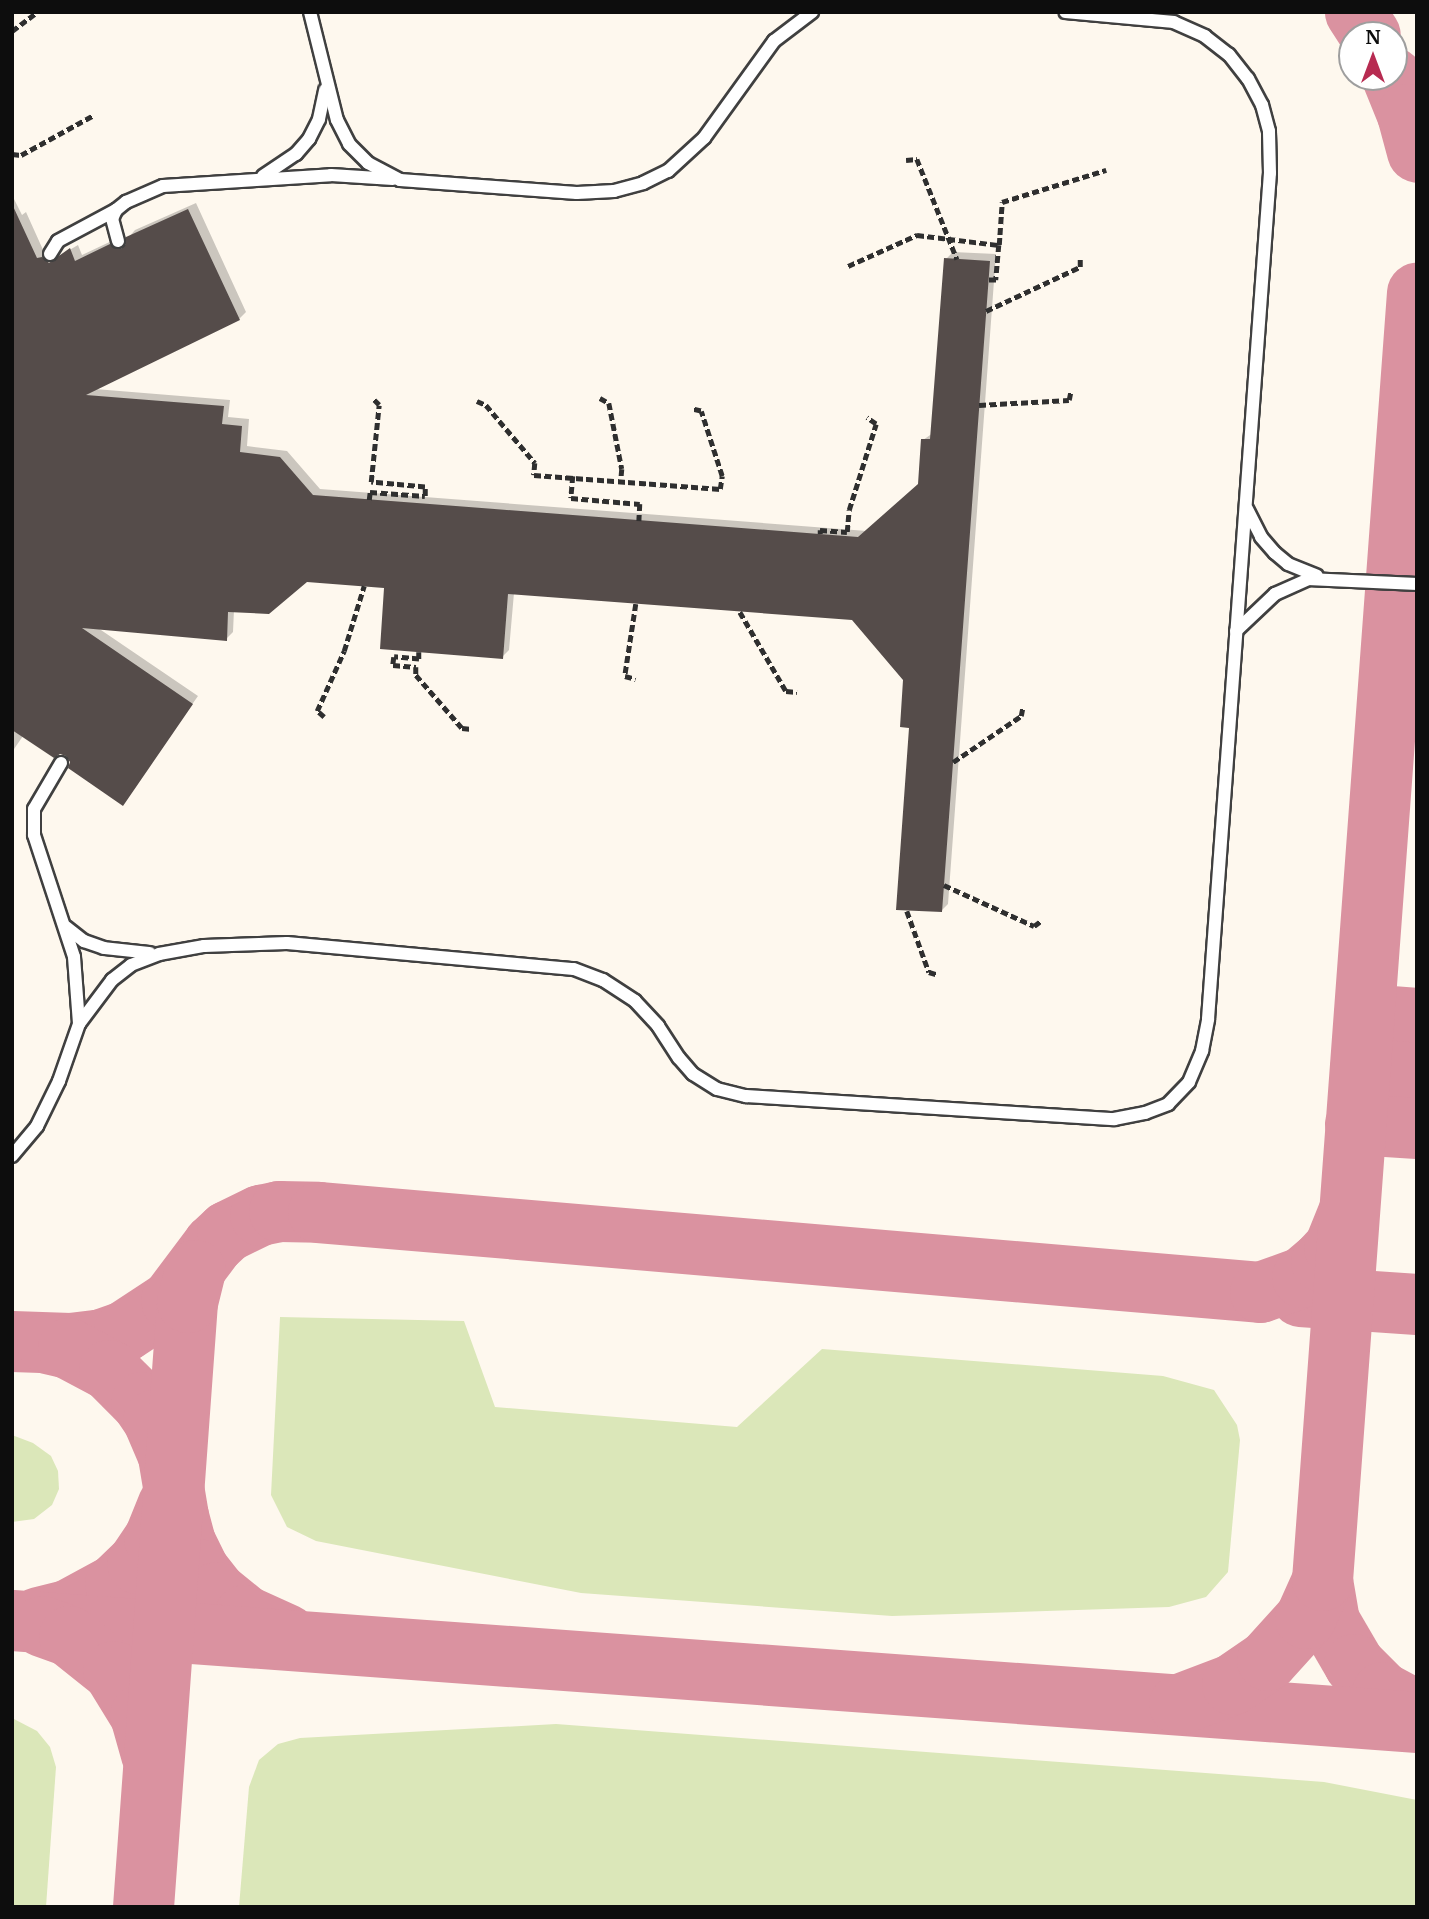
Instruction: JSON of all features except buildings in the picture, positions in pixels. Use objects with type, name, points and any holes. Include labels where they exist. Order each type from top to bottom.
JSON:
[{"type":"lane","points":[[310,12],[337,120],[349,144],[368,163],[400,180]]},
{"type":"lane","points":[[50,254],[58,241],[126,202],[163,186],[331,175],[577,192],[614,191],[643,183],[668,171],[687,156],[704,138],[774,41],[812,12]]},
{"type":"lane","points":[[12,1156],[37,1126],[59,1080],[79,1024],[104,990],[131,965],[171,952],[204,946],[287,943],[574,969],[603,981],[635,1001],[658,1026],[693,1074],[717,1088],[746,1096],[1114,1119],[1144,1113],[1168,1104],[1189,1082],[1202,1051],[1208,1019],[1270,173],[1269,131],[1262,105],[1248,79],[1228,55],[1205,36],[1174,22],[1065,12]]},
{"type":"lane","points":[[259,179],[296,154],[309,139],[323,107],[325,76]]},
{"type":"lane","points":[[116,210],[112,219],[118,241]]},
{"type":"lane","points":[[1245,505],[1261,537],[1275,553],[1307,574],[1327,578]]},
{"type":"lane","points":[[1236,631],[1275,594],[1308,579],[1417,584]]},
{"type":"lane","points":[[61,763],[39,799],[33,822],[35,846],[65,926],[76,972],[79,1024]]},
{"type":"lane","points":[[65,926],[84,941],[116,951],[171,952]]},
{"type":"path","points":[[12,31],[37,12]]},
{"type":"path","points":[[12,154],[21,155],[92,116]]},
{"type":"path","points":[[906,160],[917,159],[957,259]]},
{"type":"path","points":[[988,280],[996,280],[1002,202],[1106,170]]},
{"type":"path","points":[[848,266],[918,235],[999,245]]},
{"type":"path","points":[[986,311],[1080,267],[1080,257]]},
{"type":"path","points":[[979,405],[1069,400],[1071,390]]},
{"type":"path","points":[[369,500],[370,492],[425,496],[425,487],[371,482],[379,405],[372,398]]},
{"type":"path","points":[[600,398],[609,403],[622,469],[621,480]]},
{"type":"path","points":[[477,401],[486,405],[535,463],[534,475],[720,489],[722,476],[701,411],[692,409]]},
{"type":"path","points":[[820,534],[820,530],[847,533],[849,510],[876,424],[867,418]]},
{"type":"path","points":[[573,476],[571,498],[640,504],[639,521]]},
{"type":"path","points":[[324,717],[317,711],[344,651],[364,586]]},
{"type":"path","points":[[636,604],[625,676],[636,679]]},
{"type":"path","points":[[740,612],[786,691],[797,692]]},
{"type":"path","points":[[419,652],[419,659],[394,657],[393,665],[416,667],[416,675],[462,728],[472,729]]},
{"type":"path","points":[[953,762],[1021,716],[1023,706]]},
{"type":"path","points":[[944,885],[1034,926],[1042,920]]},
{"type":"path","points":[[907,911],[929,972],[939,975]]},
{"type":"green space","points":[[280,1317],[464,1321],[495,1407],[737,1427],[822,1349],[1163,1376],[1214,1390],[1237,1425],[1240,1440],[1228,1572],[1206,1597],[1169,1607],[892,1616],[581,1593],[316,1541],[287,1527],[271,1495]]},
{"type":"green space","points":[[12,1435],[33,1443],[51,1456],[58,1471],[59,1489],[52,1505],[34,1519],[12,1522]]},
{"type":"green space","points":[[12,1718],[37,1731],[50,1747],[56,1767],[46,1907],[12,1907]]},
{"type":"green space","points":[[556,1724],[1324,1782],[1417,1800],[1417,1907],[239,1907],[249,1787],[259,1760],[278,1744],[300,1738]]},
{"type":"taxiway","points":[[1355,12],[1361,21]]},
{"type":"taxiway","points":[[1398,91],[1417,152]]},
{"type":"taxiway","points":[[1179,1704],[1232,1684],[1267,1660],[1305,1618],[1322,1580],[1417,292]]},
{"type":"taxiway","points":[[1364,1014],[1417,1018]]},
{"type":"taxiway","points":[[1360,1068],[1417,1073]]},
{"type":"taxiway","points":[[1355,1124],[1417,1128]]},
{"type":"taxiway","points":[[12,1341],[70,1343],[101,1339],[124,1331],[171,1300],[213,1244],[227,1231],[260,1215],[279,1211],[318,1212],[1260,1292],[1302,1277],[1321,1261],[1334,1247],[1348,1212]]},
{"type":"taxiway","points":[[143,1907],[187,1302],[195,1270]]},
{"type":"taxiway","points":[[1300,1296],[1417,1304]]},
{"type":"taxiway","points":[[47,1343],[68,1348],[109,1370],[141,1402],[153,1420],[168,1456],[178,1516],[185,1542],[198,1569],[216,1592],[244,1615],[286,1634]]},
{"type":"taxiway","points":[[38,1617],[67,1610],[115,1584],[137,1563],[154,1538],[168,1504]]},
{"type":"taxiway","points":[[1322,1580],[1329,1621],[1354,1664],[1382,1692],[1417,1711]]},
{"type":"taxiway","points":[[12,1620],[1417,1722]]},
{"type":"taxiway","points":[[42,1626],[69,1636],[113,1671],[140,1715],[151,1754]]}]
